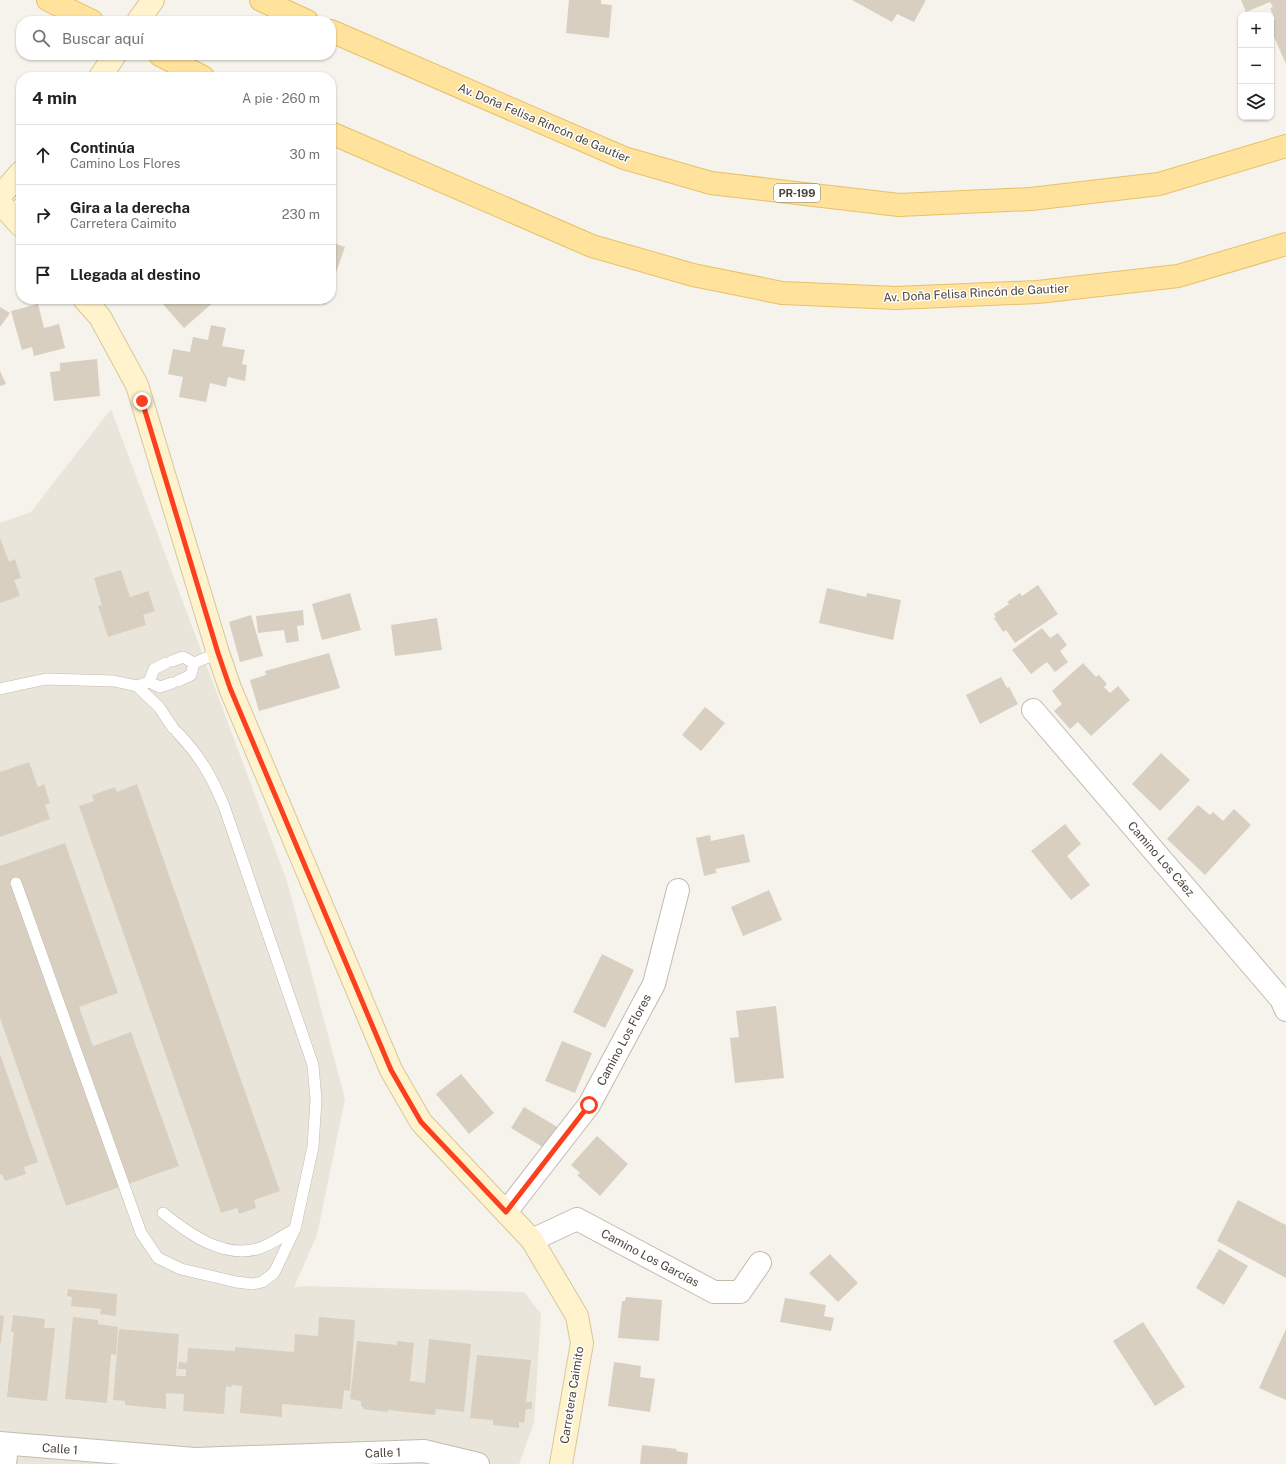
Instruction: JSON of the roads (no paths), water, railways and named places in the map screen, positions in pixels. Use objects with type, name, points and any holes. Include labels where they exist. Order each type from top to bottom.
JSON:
[{"type":"main road","points":[[48,0],[82,16]]},
{"type":"main road","points":[[261,0],[297,16]]},
{"type":"main road","name":"Av. Doña Felisa Rincón de Gautier","points":[[336,33],[624,158],[719,184],[899,205],[1030,199],[1159,184],[1286,146]]},
{"type":"main road","points":[[170,60],[193,72]]},
{"type":"main road","name":"Av. Doña Felisa Rincón de Gautier","points":[[336,135],[592,246],[693,275],[782,293],[896,298],[1038,292],[1178,276],[1286,244]]},
{"type":"street","points":[[142,16],[153,0]]},
{"type":"street","points":[[103,72],[112,60]]},
{"type":"street","points":[[10,208],[16,188]]},
{"type":"street","name":"Carretera Caimito","points":[[88,304],[100,317],[136,385],[230,688],[391,1070],[421,1122],[532,1240],[577,1316],[582,1343],[561,1464]]},
{"type":"street","name":"Camino Los Cáez","points":[[1033,710],[1281,999],[1286,1010]]},
{"type":"street","name":"Camino Los Flores","points":[[506,1212],[589,1105],[611,1065],[654,984],[678,890]]},
{"type":"street","name":"Camino Los Garcías","points":[[532,1240],[577,1219],[714,1292],[740,1292],[760,1263]]},
{"type":"street","name":"Calle 1","points":[[4,1451],[195,1459],[424,1451],[478,1464]]},
{"type":"lane","points":[[194,663],[218,653]]},
{"type":"lane","points":[[149,682],[154,669],[169,662],[183,657],[194,663]]},
{"type":"lane","points":[[137,686],[149,682],[160,687],[175,682],[191,675],[194,663]]},
{"type":"lane","points":[[0,689],[46,679],[114,680],[137,686],[159,707],[175,730],[194,750],[212,776],[224,806],[313,1065],[316,1100],[313,1147],[295,1229],[274,1273],[262,1282],[236,1282],[181,1269],[158,1258],[141,1233],[16,883]]},
{"type":"lane","points":[[163,1213],[180,1227],[207,1244],[243,1252],[260,1248],[295,1229]]}]
